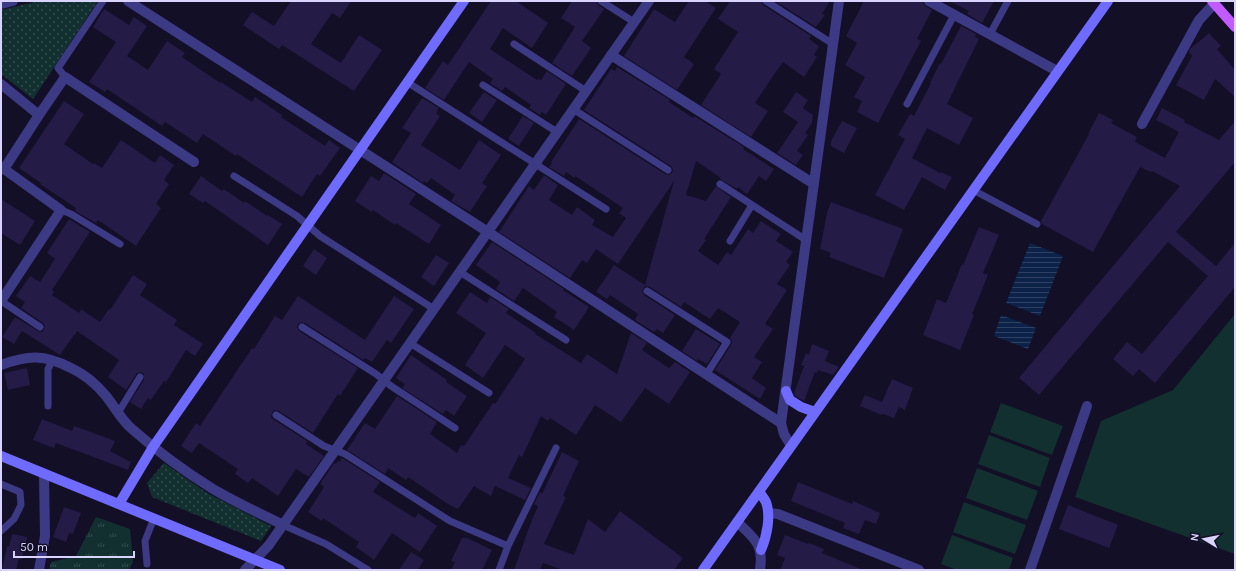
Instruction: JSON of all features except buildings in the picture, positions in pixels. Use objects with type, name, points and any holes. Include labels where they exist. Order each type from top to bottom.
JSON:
[{"type":"main road","points":[[1213,2],[1235,27]]},
{"type":"street","points":[[1,4],[13,1]]},
{"type":"street","points":[[128,1],[488,232],[781,423]]},
{"type":"street","points":[[119,504],[153,447],[464,1]]},
{"type":"street","points":[[244,570],[269,545],[649,1]]},
{"type":"street","points":[[791,446],[784,434],[781,423],[839,1]]},
{"type":"street","points":[[929,1],[1057,71]]},
{"type":"street","points":[[702,570],[1108,1]]},
{"type":"street","points":[[1142,124],[1199,20],[1213,2]]},
{"type":"street","points":[[611,55],[814,184]]},
{"type":"street","points":[[1,301],[61,210],[4,169],[65,77],[194,162]]},
{"type":"street","points":[[1,84],[39,115]]},
{"type":"street","points":[[1,364],[19,358],[37,357],[53,360],[71,368],[89,380],[106,396],[130,428],[182,469],[213,489],[282,525]]},
{"type":"street","points":[[786,391],[790,400],[801,407],[815,412]]},
{"type":"street","points":[[1030,570],[1087,406]]},
{"type":"street","points":[[1,456],[280,570]]},
{"type":"street","points":[[39,570],[45,536],[44,474]]},
{"type":"street","points":[[759,491],[766,501],[768,513],[765,540],[761,550],[760,570]]},
{"type":"street","points":[[768,513],[778,514],[919,570]]},
{"type":"street","points":[[737,522],[754,539],[761,550]]},
{"type":"lane","points":[[65,77],[58,68],[104,1]]},
{"type":"lane","points":[[601,1],[634,22]]},
{"type":"lane","points":[[766,1],[833,44]]},
{"type":"lane","points":[[990,34],[1008,1]]},
{"type":"lane","points":[[907,104],[954,15]]},
{"type":"lane","points":[[514,44],[586,91]]},
{"type":"lane","points":[[407,82],[606,209]]},
{"type":"lane","points":[[483,85],[557,132]]},
{"type":"lane","points":[[573,109],[668,170]]},
{"type":"lane","points":[[234,176],[297,216],[320,236],[434,309]]},
{"type":"lane","points":[[720,184],[806,240]]},
{"type":"lane","points":[[973,190],[1037,224]]},
{"type":"lane","points":[[730,241],[752,205]]},
{"type":"lane","points":[[61,210],[71,214],[120,244]]},
{"type":"lane","points":[[460,272],[566,340]]},
{"type":"lane","points":[[647,291],[728,342],[706,374]]},
{"type":"lane","points":[[1,301],[40,327]]},
{"type":"lane","points":[[302,327],[376,374],[391,386],[456,428]]},
{"type":"lane","points":[[410,343],[489,393]]},
{"type":"lane","points":[[48,406],[48,369],[53,360]]},
{"type":"lane","points":[[118,413],[140,377]]},
{"type":"lane","points":[[276,415],[324,446],[345,454],[450,521],[508,546]]},
{"type":"lane","points":[[499,570],[508,546],[556,448]]},
{"type":"lane","points":[[1,484],[20,492],[20,505],[14,519],[1,531]]},
{"type":"lane","points":[[147,564],[145,541],[154,518]]},
{"type":"lane","points":[[282,525],[326,544],[368,570]]},
{"type":"green space","points":[[39,1],[98,1],[33,99],[1,74],[1,10]]},
{"type":"green space","points":[[1235,314],[1235,554],[1075,497],[1101,421],[1173,390]]},
{"type":"green space","points":[[1001,403],[1063,426],[1052,455],[990,432]]},
{"type":"green space","points":[[989,435],[1050,458],[1040,487],[978,464]]},
{"type":"green space","points":[[164,463],[207,493],[271,526],[261,541],[152,497],[147,483]]},
{"type":"green space","points":[[977,468],[1038,491],[1027,520],[966,498]]},
{"type":"green space","points":[[964,502],[1026,525],[1015,554],[953,532]]},
{"type":"green space","points":[[96,517],[130,529],[133,562],[129,570],[49,570],[51,562],[76,556]]},
{"type":"green space","points":[[952,535],[1013,558],[1009,570],[957,570],[941,564]]},
{"type":"water","points":[[1030,243],[1063,256],[1040,316],[1006,303]]},
{"type":"water","points":[[1001,315],[1036,328],[1028,349],[994,336]]}]
